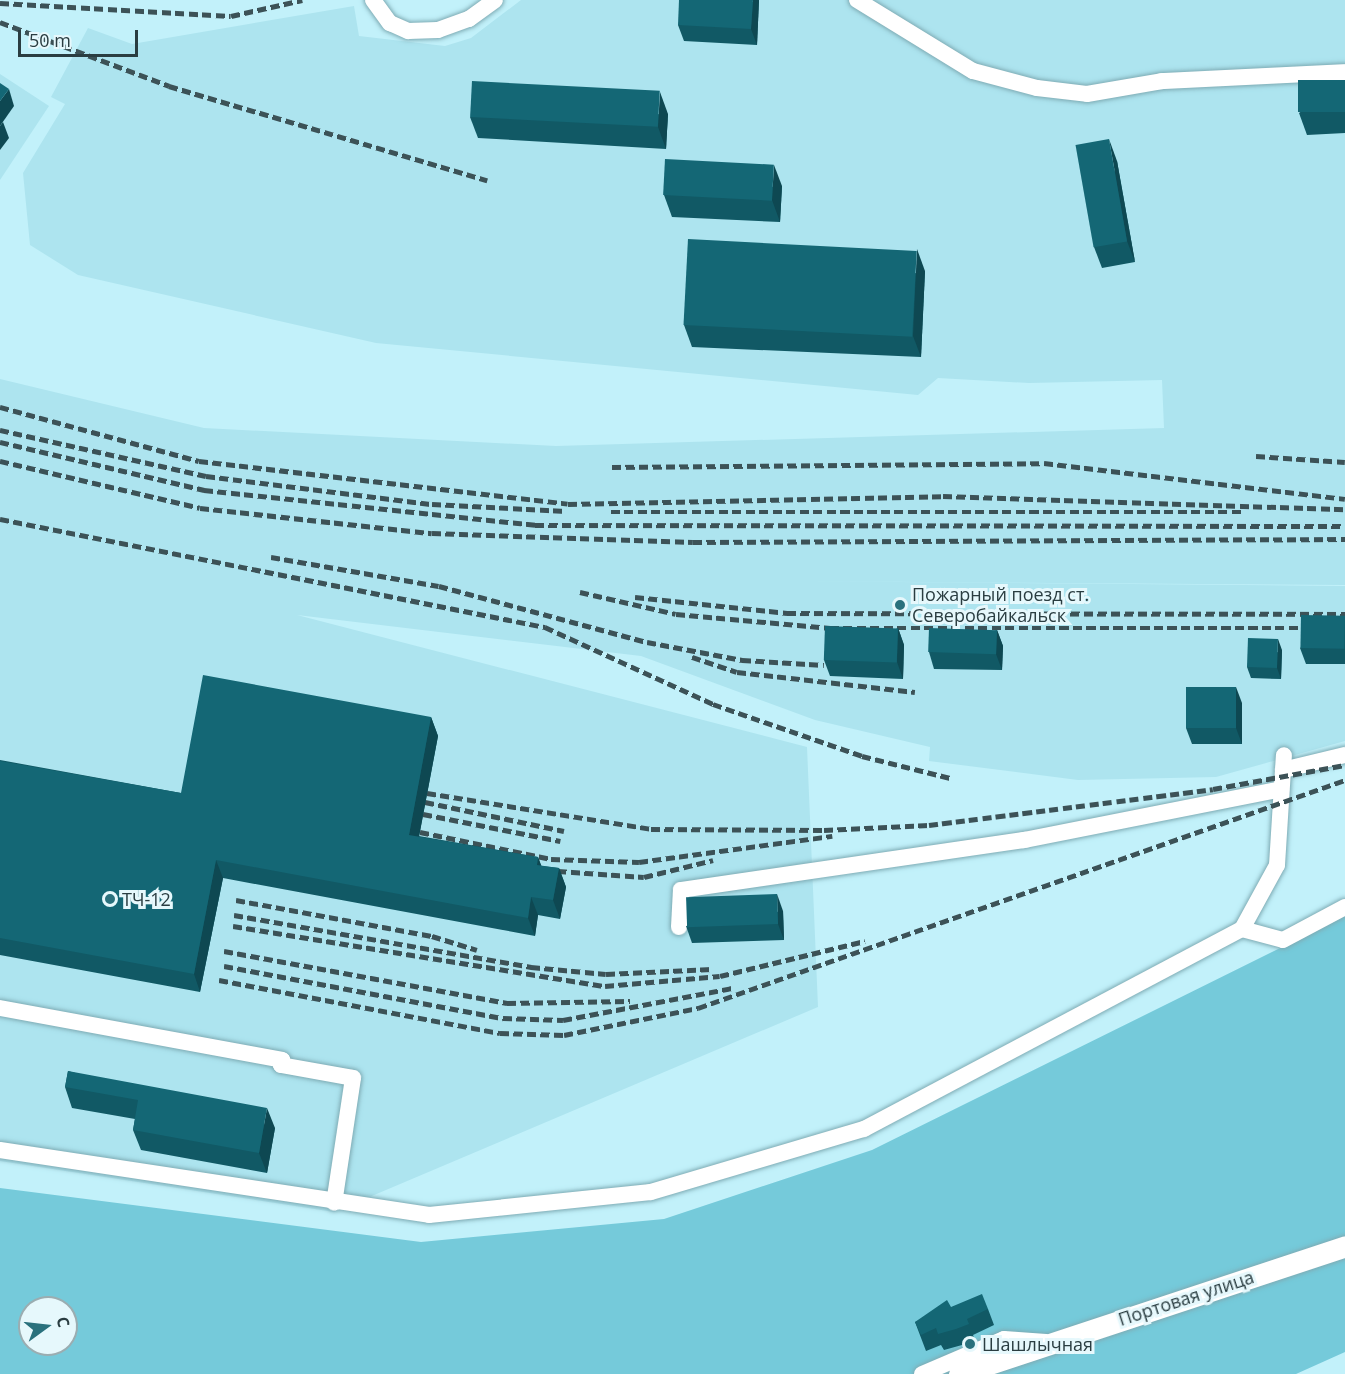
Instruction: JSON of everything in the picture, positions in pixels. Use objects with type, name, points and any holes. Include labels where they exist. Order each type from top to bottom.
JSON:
[{"type":"main road","name":"Портовая улица","points":[[959,1374],[996,1368],[1050,1343],[1343,1248]]},
{"type":"street","points":[[373,0],[390,23],[408,30],[438,30],[469,19],[495,0]]},
{"type":"street","points":[[857,0],[973,71],[1037,88],[1087,94],[1162,81],[1345,72]]},
{"type":"street","points":[[0,1150],[334,1203],[429,1215],[651,1192],[864,1129],[1242,929],[1277,865],[1283,763],[1345,755]]},
{"type":"street","points":[[679,927],[681,890],[1024,840],[1281,789]]},
{"type":"street","points":[[1242,929],[1283,939],[1345,908]]},
{"type":"street","points":[[0,1008],[282,1060],[281,1065],[353,1078],[334,1203]]},
{"type":"street","points":[[922,1374],[1004,1339],[1050,1343]]},
{"type":"shaded area","points":[[521,0],[1345,0],[1345,585],[781,581],[1345,586],[1345,741],[1216,777],[1078,780],[929,761],[930,747],[815,720],[641,656],[297,615],[807,747],[818,1007],[334,1212],[0,1161],[0,379],[204,428],[556,446],[1164,428],[1162,380],[1029,383],[938,378],[918,395],[376,343],[78,275],[30,245],[23,173],[65,104],[51,97],[88,28],[132,44],[354,6],[359,36],[445,46],[471,38]]},
{"type":"shaded area","points":[[0,74],[49,106],[0,180]]},
{"type":"shaded area","points":[[1345,916],[1345,1352],[1296,1374],[0,1374],[0,1188],[421,1242],[664,1219],[872,1150]]},
{"type":"building","points":[[679,0],[753,0],[751,29],[678,25]]},
{"type":"building","points":[[1298,80],[1345,80],[1345,112],[1298,112]]},
{"type":"building","points":[[472,81],[660,91],[658,127],[470,117]]},
{"type":"building","points":[[0,83],[9,89],[0,101]]},
{"type":"building","points":[[1109,139],[1127,241],[1094,247],[1076,145]]},
{"type":"building","points":[[665,159],[774,165],[772,201],[663,195]]},
{"type":"building","points":[[688,239],[917,251],[912,337],[683,325]]},
{"type":"building","points":[[1301,615],[1345,616],[1344,649],[1300,648]]},
{"type":"building","points":[[825,626],[898,629],[897,663],[824,660]]},
{"type":"building","points":[[929,628],[997,630],[996,654],[928,652]]},
{"type":"building","points":[[1248,638],[1278,639],[1277,668],[1247,667]]},
{"type":"building","points":[[203,675],[431,717],[409,835],[538,857],[537,865],[559,868],[553,900],[531,897],[528,918],[216,860],[194,974],[0,938],[0,761],[181,793]]},
{"type":"building","points":[[1186,687],[1236,687],[1236,728],[1186,728]]},
{"type":"building","points":[[777,894],[778,924],[687,927],[686,897]]},
{"type":"building","points":[[68,1071],[267,1108],[259,1153],[133,1130],[138,1100],[65,1087]]},
{"type":"building","points":[[982,1294],[988,1309],[967,1319],[969,1324],[938,1334],[936,1328],[921,1335],[915,1322],[947,1300],[951,1307]]},
{"type":"railway","points":[[0,3],[231,16],[302,0]]},
{"type":"railway","points":[[0,22],[169,86],[487,180]]},
{"type":"railway","points":[[0,407],[199,461],[568,504],[943,496],[1345,509]]},
{"type":"railway","points":[[0,430],[206,476],[432,504],[566,511]]},
{"type":"railway","points":[[0,442],[204,490],[535,525],[1345,526]]},
{"type":"railway","points":[[1256,456],[1345,462]]},
{"type":"railway","points":[[0,461],[200,508],[432,533],[693,542],[1345,539]]},
{"type":"railway","points":[[612,467],[1044,463],[1345,499]]},
{"type":"railway","points":[[611,512],[1241,512]]},
{"type":"railway","points":[[0,519],[545,627],[713,704],[862,756],[950,778]]},
{"type":"railway","points":[[271,557],[439,586],[647,642],[742,660],[824,665]]},
{"type":"railway","points":[[580,592],[676,614],[830,628],[1345,628]]},
{"type":"railway","points":[[635,597],[787,613],[1345,614]]},
{"type":"railway","points":[[692,657],[737,672],[915,692]]},
{"type":"railway","points":[[427,793],[651,829],[824,830],[929,825],[1213,789],[1345,765]]},
{"type":"railway","points":[[219,980],[500,1033],[564,1035],[698,1008],[1345,780]]},
{"type":"railway","points":[[425,802],[564,831]]},
{"type":"railway","points":[[423,814],[560,841]]},
{"type":"railway","points":[[420,832],[551,859],[639,862],[832,836]]},
{"type":"railway","points":[[544,870],[644,877],[713,860]]},
{"type":"railway","points":[[236,900],[432,936],[477,950]]},
{"type":"railway","points":[[234,915],[531,967],[606,974],[712,969]]},
{"type":"railway","points":[[233,926],[605,986],[720,976],[865,941]]},
{"type":"railway","points":[[224,951],[507,1003],[630,1001]]},
{"type":"railway","points":[[224,966],[503,1018],[563,1020],[732,988]]},
{"type":"place","name":"Пожарный поезд ст. Северобайкальск","points":[[900,605]]},
{"type":"place","name":"ТЧ-12","points":[[110,899]]},
{"type":"place","name":"Шашлычная","points":[[970,1344]]}]
